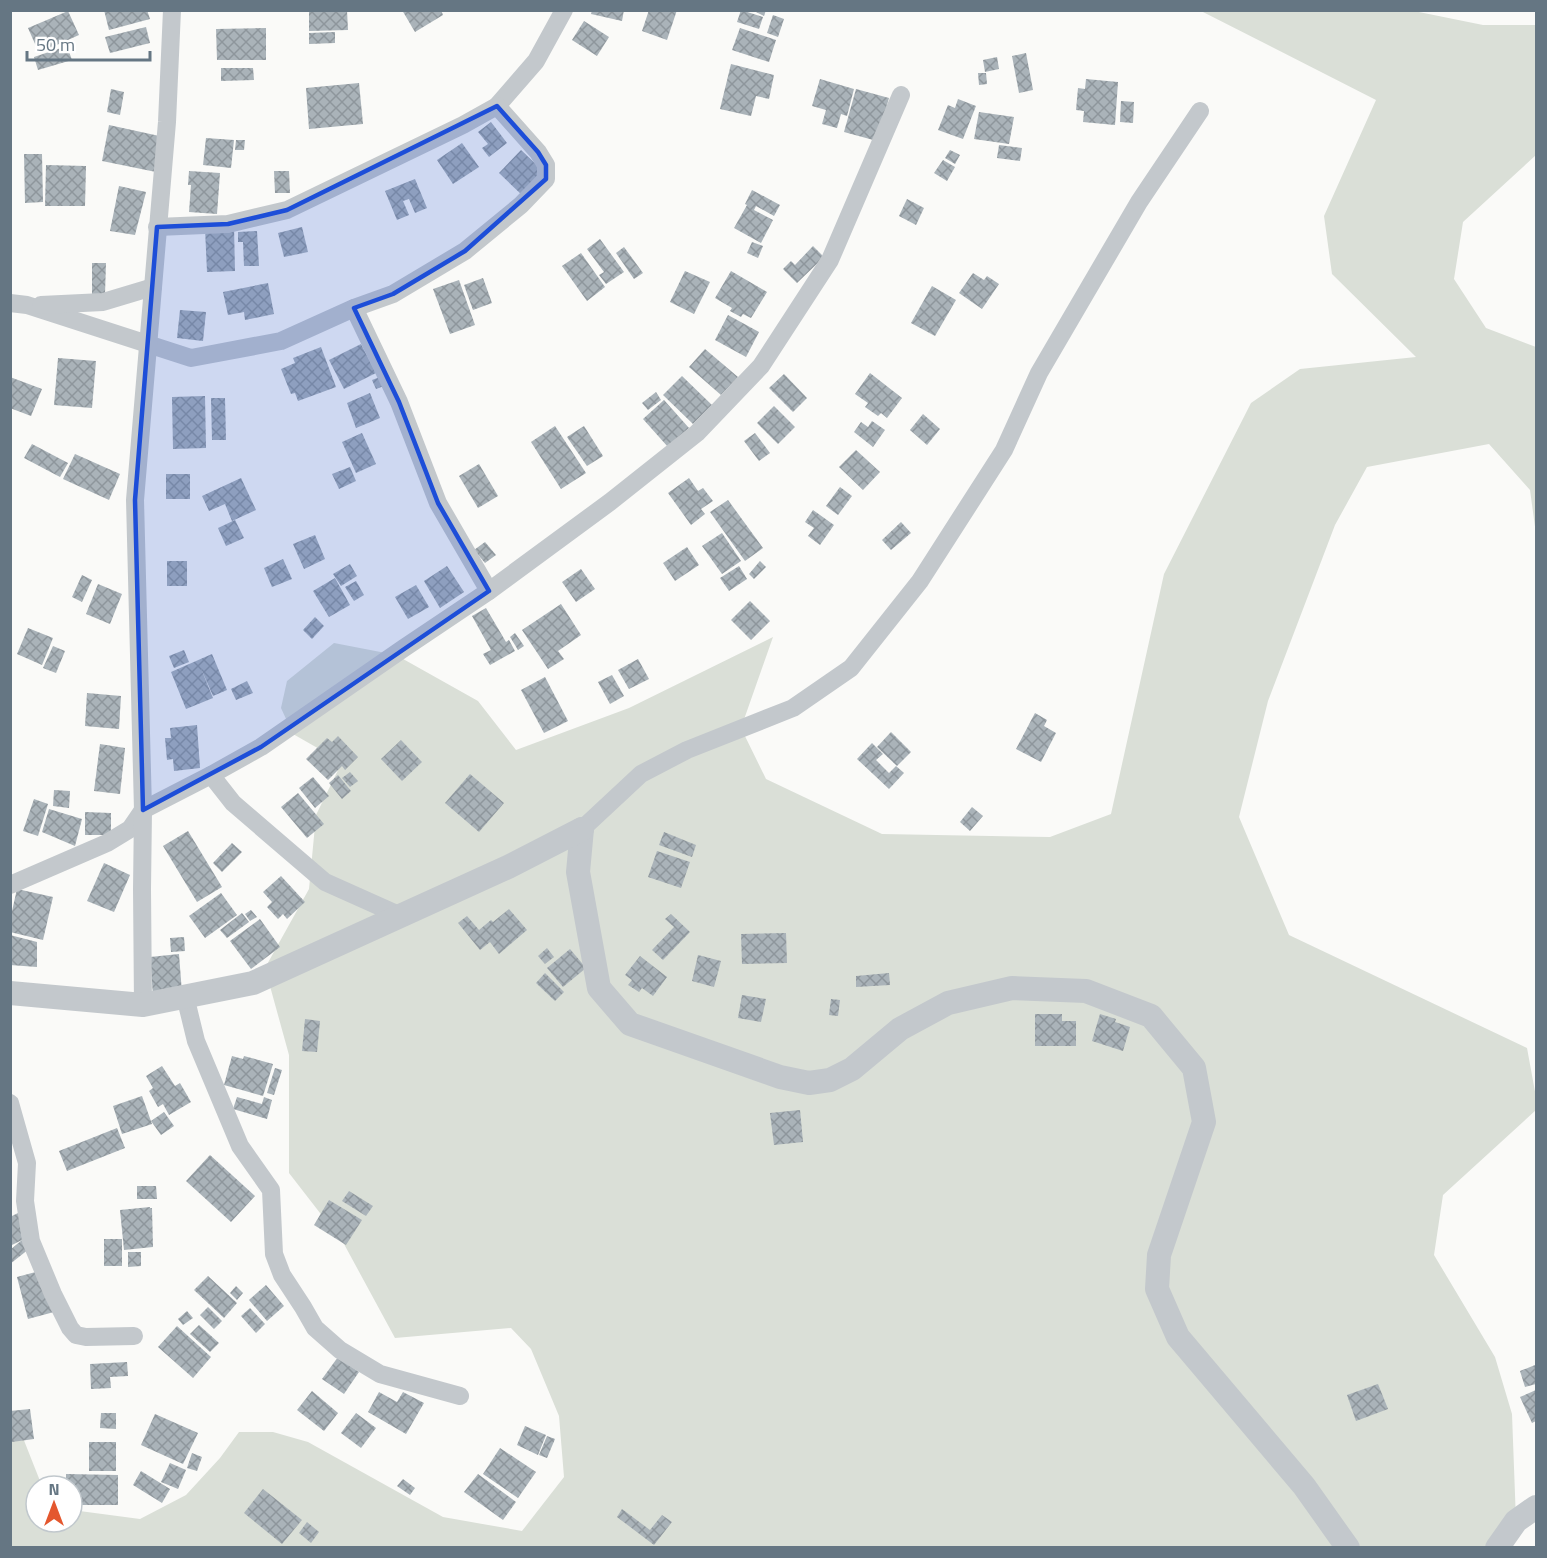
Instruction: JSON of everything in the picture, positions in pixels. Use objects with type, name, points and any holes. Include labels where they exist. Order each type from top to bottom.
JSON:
[{"type":"street","points":[[143,1005],[143,810],[135,500],[167,122],[172,10]]},
{"type":"street","points":[[158,227],[228,224],[288,210],[463,125],[497,106],[537,61],[560,12]]},
{"type":"street","points":[[10,885],[107,843],[130,829],[143,810],[211,776],[261,747],[489,591],[610,502],[698,433],[761,366],[830,260],[901,94]]},
{"type":"street","points":[[19,304],[191,358],[281,341],[354,308],[393,294],[465,251],[521,205],[546,179],[546,165],[538,152],[497,106]]},
{"type":"street","points":[[10,993],[143,1005],[253,983],[508,867],[582,829],[641,774],[687,750],[793,708],[850,668],[920,581],[1004,450],[1039,373],[1139,202],[1200,111]]},
{"type":"street","points":[[19,304],[103,302],[153,287]]},
{"type":"street","points":[[354,308],[399,402],[438,503],[489,591]]},
{"type":"street","points":[[211,776],[233,802],[325,882],[401,916]]},
{"type":"street","points":[[582,829],[579,872],[599,988],[630,1024],[780,1077],[809,1083],[830,1080],[852,1069],[900,1029],[948,1003],[1012,988],[1086,991],[1151,1016],[1194,1068],[1204,1122],[1159,1255],[1158,1288],[1178,1337],[1304,1486],[1348,1548]]},
{"type":"street","points":[[185,996],[196,1041],[240,1146],[271,1190],[274,1254],[282,1275],[315,1328],[339,1350],[380,1374],[460,1396]]},
{"type":"street","points":[[10,1103],[27,1163],[26,1201],[31,1241],[70,1328],[76,1335],[86,1337],[134,1336]]},
{"type":"street","points":[[1497,1548],[1516,1521],[1536,1507]]},
{"type":"highlighted area","points":[[497,106],[538,152],[546,165],[546,179],[465,251],[393,294],[354,308],[399,402],[438,503],[489,591],[261,747],[143,810],[135,500],[157,227],[228,224],[287,210]]},
{"type":"shaded area","points":[[1409,10],[1483,25],[1536,25],[1536,155],[1463,222],[1454,279],[1486,328],[1536,347],[1536,534],[1530,490],[1489,444],[1367,467],[1335,525],[1268,701],[1239,817],[1289,935],[1527,1048],[1536,1097],[1536,1110],[1443,1195],[1434,1255],[1495,1357],[1512,1414],[1516,1521],[1497,1547],[11,1547],[10,1405],[37,1474],[24,1474],[24,1534],[84,1534],[84,1512],[140,1519],[186,1495],[220,1458],[239,1432],[273,1432],[308,1442],[443,1517],[522,1531],[564,1477],[559,1416],[531,1349],[511,1328],[395,1338],[344,1244],[289,1173],[289,1055],[265,968],[309,889],[316,815],[342,762],[293,734],[281,708],[287,681],[334,643],[396,655],[478,701],[516,750],[629,708],[773,637],[741,728],[766,779],[882,834],[1050,837],[1111,814],[1164,574],[1251,403],[1300,369],[1416,357],[1332,274],[1324,216],[1376,100],[1201,11]]},
{"type":"building","points":[[104,10],[147,10],[150,19],[109,30]]},
{"type":"building","points":[[309,10],[347,10],[348,30],[309,31]]},
{"type":"building","points":[[402,10],[441,10],[443,15],[415,32]]},
{"type":"building","points":[[592,10],[624,10],[622,21],[591,14]]},
{"type":"building","points":[[649,10],[677,10],[667,40],[642,31]]},
{"type":"building","points":[[741,10],[763,17],[759,29],[737,22]]},
{"type":"building","points":[[752,10],[766,10],[764,16]]},
{"type":"building","points":[[68,11],[79,35],[39,53],[28,28]]},
{"type":"building","points":[[773,15],[784,19],[778,37],[767,33]]},
{"type":"building","points":[[584,21],[609,37],[597,56],[572,40]]},
{"type":"building","points":[[146,27],[150,43],[110,53],[105,37]]},
{"type":"building","points":[[266,28],[266,60],[217,60],[216,29]]},
{"type":"building","points":[[740,28],[776,40],[769,62],[732,50]]},
{"type":"building","points":[[335,32],[335,43],[309,44],[309,33]]},
{"type":"building","points":[[67,46],[72,60],[38,70],[34,57]]},
{"type":"building","points":[[1026,53],[1033,90],[1019,93],[1012,56]]},
{"type":"building","points":[[997,57],[999,69],[985,72],[983,60]]},
{"type":"building","points":[[731,64],[774,75],[769,99],[756,96],[751,116],[720,109]]},
{"type":"building","points":[[221,68],[253,68],[254,80],[221,81]]},
{"type":"building","points":[[978,73],[986,73],[987,84],[979,85]]},
{"type":"building","points":[[820,79],[854,89],[847,116],[841,114],[837,128],[822,124],[826,110],[812,106]]},
{"type":"building","points":[[1086,79],[1118,82],[1115,125],[1083,122],[1084,111],[1076,110],[1078,88],[1085,89]]},
{"type":"building","points":[[359,83],[363,124],[309,129],[306,88]]},
{"type":"building","points":[[111,89],[124,92],[120,115],[107,112]]},
{"type":"building","points":[[856,89],[889,98],[877,141],[844,132]]},
{"type":"building","points":[[958,99],[976,106],[963,139],[938,130],[948,105],[955,108]]},
{"type":"building","points":[[1121,101],[1134,102],[1133,123],[1120,122]]},
{"type":"building","points":[[979,112],[1014,117],[1009,144],[974,139]]},
{"type":"building","points":[[491,122],[507,143],[489,157],[482,148],[488,144],[478,132]]},
{"type":"building","points":[[109,125],[164,137],[156,172],[102,161]]},
{"type":"building","points":[[206,138],[234,140],[231,168],[203,165]]},
{"type":"building","points":[[236,140],[245,140],[244,150],[235,150]]},
{"type":"building","points":[[462,143],[479,167],[453,184],[437,160]]},
{"type":"building","points":[[999,145],[1022,148],[1020,161],[997,158]]},
{"type":"building","points":[[521,150],[545,173],[523,196],[499,173]]},
{"type":"building","points":[[950,150],[960,155],[955,164],[945,158]]},
{"type":"building","points":[[24,154],[42,154],[43,202],[25,203]]},
{"type":"building","points":[[943,160],[955,167],[947,181],[934,173]]},
{"type":"building","points":[[46,165],[86,166],[85,206],[45,206]]},
{"type":"building","points":[[189,171],[220,173],[217,214],[189,212],[191,185],[188,185]]},
{"type":"building","points":[[274,171],[289,171],[290,193],[275,193]]},
{"type":"building","points":[[415,179],[427,208],[415,213],[409,199],[403,201],[409,215],[397,220],[385,191]]},
{"type":"building","points":[[119,186],[146,192],[135,235],[110,231]]},
{"type":"building","points":[[752,190],[780,205],[774,216],[756,206],[754,210],[773,220],[761,243],[734,228],[747,205],[745,204]]},
{"type":"building","points":[[907,199],[924,208],[916,225],[899,216]]},
{"type":"building","points":[[234,227],[235,271],[207,272],[205,228]]},
{"type":"building","points":[[302,227],[308,252],[284,257],[278,233]]},
{"type":"building","points":[[257,231],[259,266],[244,266],[243,242],[238,242],[238,232]]},
{"type":"building","points":[[600,239],[624,272],[606,284],[599,275],[604,272],[587,249]]},
{"type":"building","points":[[752,242],[763,246],[758,258],[747,253]]},
{"type":"building","points":[[813,246],[824,257],[797,283],[783,269],[791,261],[795,265]]},
{"type":"building","points":[[624,247],[643,273],[634,279],[616,253]]},
{"type":"building","points":[[581,253],[605,287],[587,301],[562,266]]},
{"type":"building","points":[[92,263],[106,263],[105,294],[92,294]]},
{"type":"building","points":[[685,271],[710,282],[694,314],[670,302]]},
{"type":"building","points":[[731,271],[767,292],[751,318],[743,314],[741,317],[730,311],[732,308],[715,298]]},
{"type":"building","points":[[973,273],[984,280],[987,276],[999,284],[982,309],[959,293]]},
{"type":"building","points":[[483,278],[492,303],[473,310],[464,285]]},
{"type":"building","points":[[459,280],[475,325],[450,334],[433,289]]},
{"type":"building","points":[[268,283],[274,314],[245,320],[244,312],[228,315],[223,292]]},
{"type":"building","points":[[932,286],[956,300],[935,336],[911,323]]},
{"type":"building","points":[[180,310],[206,312],[203,341],[177,338]]},
{"type":"building","points":[[728,315],[759,332],[746,357],[715,340]]},
{"type":"building","points":[[361,344],[376,373],[344,389],[329,360]]},
{"type":"building","points":[[321,347],[336,387],[298,401],[295,393],[291,394],[281,369],[295,363],[293,358]]},
{"type":"building","points":[[705,349],[738,377],[721,395],[689,367]]},
{"type":"building","points":[[58,358],[96,361],[92,408],[54,405]]},
{"type":"building","points":[[870,373],[902,398],[887,418],[881,413],[878,416],[865,407],[868,403],[855,394]]},
{"type":"building","points":[[784,374],[807,398],[793,412],[769,388]]},
{"type":"building","points":[[682,376],[712,405],[693,424],[663,395]]},
{"type":"building","points":[[10,377],[42,389],[31,416],[10,408]]},
{"type":"building","points":[[380,377],[384,386],[376,389],[372,380]]},
{"type":"building","points":[[656,392],[661,400],[648,410],[642,403]]},
{"type":"building","points":[[370,393],[380,418],[356,428],[347,403]]},
{"type":"building","points":[[205,396],[206,448],[173,449],[172,397]]},
{"type":"building","points":[[211,398],[225,398],[226,440],[212,440]]},
{"type":"building","points":[[664,400],[689,428],[668,447],[643,419]]},
{"type":"building","points":[[774,406],[795,427],[778,444],[757,423]]},
{"type":"building","points":[[923,414],[940,429],[927,445],[910,430]]},
{"type":"building","points":[[872,421],[885,430],[873,447],[854,432],[861,422],[868,427]]},
{"type":"building","points":[[555,426],[586,473],[561,489],[531,442]]},
{"type":"building","points":[[584,426],[603,456],[587,466],[567,437]]},
{"type":"building","points":[[362,433],[376,464],[356,473],[342,442]]},
{"type":"building","points":[[755,433],[770,453],[759,461],[744,441]]},
{"type":"building","points":[[32,444],[68,463],[60,477],[24,458]]},
{"type":"building","points":[[856,450],[880,472],[863,490],[839,467]]},
{"type":"building","points":[[75,454],[120,474],[109,500],[63,479]]},
{"type":"building","points":[[479,464],[498,496],[478,508],[459,476]]},
{"type":"building","points":[[350,467],[356,481],[339,489],[332,474]]},
{"type":"building","points":[[166,474],[190,474],[190,499],[166,499]]},
{"type":"building","points":[[241,478],[256,510],[232,521],[225,504],[209,511],[202,496]]},
{"type":"building","points":[[689,478],[698,491],[703,488],[713,501],[701,509],[705,514],[691,525],[668,493]]},
{"type":"building","points":[[840,487],[852,496],[838,515],[826,506]]},
{"type":"building","points":[[728,500],[763,548],[745,561],[710,512]]},
{"type":"building","points":[[813,510],[834,525],[820,545],[808,536],[814,528],[805,522]]},
{"type":"building","points":[[235,520],[244,538],[226,546],[218,528]]},
{"type":"building","points":[[901,522],[911,533],[891,550],[882,540]]},
{"type":"building","points":[[722,533],[741,561],[722,574],[702,546]]},
{"type":"building","points":[[315,535],[325,559],[304,569],[293,544]]},
{"type":"building","points":[[485,542],[496,555],[485,563],[474,550]]},
{"type":"building","points":[[687,547],[699,565],[675,581],[663,563]]},
{"type":"building","points":[[283,559],[292,579],[272,587],[264,568]]},
{"type":"building","points":[[167,561],[187,561],[187,586],[167,586]]},
{"type":"building","points":[[760,561],[766,567],[754,579],[749,574]]},
{"type":"building","points":[[350,564],[357,576],[341,586],[333,574]]},
{"type":"building","points":[[447,566],[464,592],[440,608],[424,581]]},
{"type":"building","points":[[739,566],[747,579],[729,591],[720,578]]},
{"type":"building","points":[[581,569],[595,589],[576,602],[562,582]]},
{"type":"building","points":[[82,575],[92,580],[82,602],[72,597]]},
{"type":"building","points":[[335,578],[350,605],[329,617],[313,591]]},
{"type":"building","points":[[356,581],[364,595],[354,601],[345,587]]},
{"type":"building","points":[[98,584],[122,594],[110,624],[86,614]]},
{"type":"building","points":[[416,585],[429,607],[408,619],[395,597]]},
{"type":"building","points":[[750,601],[770,621],[751,640],[731,620]]},
{"type":"building","points":[[561,604],[581,635],[558,651],[564,659],[548,669],[522,630]]},
{"type":"building","points":[[486,608],[506,642],[509,640],[515,651],[490,665],[483,654],[491,650],[472,616]]},
{"type":"building","points":[[315,617],[324,626],[312,639],[303,630]]},
{"type":"building","points":[[28,628],[53,638],[42,665],[17,654]]},
{"type":"building","points":[[515,633],[524,646],[518,650],[510,637]]},
{"type":"building","points":[[53,646],[65,651],[56,673],[43,668]]},
{"type":"building","points":[[184,650],[189,662],[174,668],[169,656]]},
{"type":"building","points":[[212,654],[227,690],[213,696],[200,666],[213,698],[186,709],[171,672]]},
{"type":"building","points":[[638,659],[649,679],[629,689],[618,670]]},
{"type":"building","points":[[612,675],[624,696],[610,704],[598,682]]},
{"type":"building","points":[[545,677],[568,721],[544,733],[521,690]]},
{"type":"building","points":[[247,681],[253,693],[236,700],[231,689]]},
{"type":"building","points":[[87,693],[121,696],[119,729],[85,726]]},
{"type":"building","points":[[1035,713],[1047,720],[1044,726],[1056,733],[1041,762],[1016,749]]},
{"type":"building","points":[[197,725],[200,768],[174,771],[173,759],[167,760],[165,738],[171,738],[170,728]]},
{"type":"building","points":[[891,732],[911,752],[897,766],[877,747]]},
{"type":"building","points":[[338,736],[358,757],[345,770],[342,766],[328,780],[306,759],[327,738],[332,742]]},
{"type":"building","points":[[401,740],[422,762],[402,781],[381,759]]},
{"type":"building","points":[[872,743],[883,754],[876,760],[889,773],[896,766],[904,773],[889,789],[857,759]]},
{"type":"building","points":[[100,744],[125,748],[120,794],[94,791]]},
{"type":"building","points":[[350,772],[358,781],[350,787],[342,778]]},
{"type":"building","points":[[470,774],[504,803],[479,832],[445,803]]},
{"type":"building","points":[[338,775],[351,791],[342,799],[329,783]]},
{"type":"building","points":[[313,777],[329,796],[315,808],[299,788]]},
{"type":"building","points":[[54,790],[70,791],[69,808],[53,806]]},
{"type":"building","points":[[298,793],[324,824],[307,838],[281,807]]},
{"type":"building","points":[[34,799],[48,804],[38,836],[23,831]]},
{"type":"building","points":[[972,807],[983,816],[970,831],[960,822]]},
{"type":"building","points":[[49,809],[82,819],[75,846],[42,832]]},
{"type":"building","points":[[85,812],[111,813],[111,835],[85,835]]},
{"type":"building","points":[[188,831],[222,887],[197,902],[163,846]]},
{"type":"building","points":[[664,832],[696,845],[692,857],[659,845]]},
{"type":"building","points":[[232,843],[242,852],[222,872],[213,863]]},
{"type":"building","points":[[657,851],[690,862],[681,888],[648,877]]},
{"type":"building","points":[[104,863],[130,875],[114,912],[87,901]]},
{"type":"building","points":[[281,876],[305,902],[287,919],[283,914],[278,919],[267,907],[272,902],[263,892]]},
{"type":"building","points":[[17,889],[53,897],[43,940],[10,932],[10,920]]},
{"type":"building","points":[[221,893],[237,915],[205,938],[189,916]]},
{"type":"building","points":[[509,909],[527,930],[499,954],[490,942],[480,950],[458,923],[467,916],[479,930]]},
{"type":"building","points":[[251,910],[257,917],[250,921],[245,914]]},
{"type":"building","points":[[242,913],[249,922],[227,938],[220,930]]},
{"type":"building","points":[[671,914],[690,932],[663,960],[652,950],[674,927],[665,919]]},
{"type":"building","points":[[260,919],[280,947],[251,969],[230,941]]},
{"type":"building","points":[[786,933],[787,963],[742,964],[741,934]]},
{"type":"building","points":[[10,935],[37,942],[37,967],[10,965]]},
{"type":"building","points":[[184,937],[185,951],[171,952],[170,938]]},
{"type":"building","points":[[547,948],[554,957],[545,964],[538,956]]},
{"type":"building","points":[[570,949],[586,968],[563,987],[547,968]]},
{"type":"building","points":[[179,954],[182,993],[153,996],[150,957]]},
{"type":"building","points":[[698,955],[721,961],[714,987],[692,981]]},
{"type":"building","points":[[640,956],[667,977],[653,996],[642,988],[639,992],[628,985],[632,980],[625,975]]},
{"type":"building","points":[[545,973],[564,992],[555,1001],[536,983]]},
{"type":"building","points":[[889,973],[890,985],[856,987],[856,976]]},
{"type":"building","points":[[742,995],[766,999],[761,1022],[738,1018]]},
{"type":"building","points":[[831,999],[840,1000],[838,1016],[829,1015]]},
{"type":"building","points":[[1035,1014],[1062,1014],[1062,1021],[1076,1021],[1076,1046],[1035,1046]]},
{"type":"building","points":[[1100,1014],[1130,1027],[1123,1051],[1092,1041]]},
{"type":"building","points":[[305,1019],[320,1021],[317,1052],[302,1051]]},
{"type":"building","points":[[232,1056],[243,1059],[244,1056],[273,1064],[263,1096],[224,1085]]},
{"type":"building","points":[[162,1066],[175,1086],[180,1083],[191,1102],[169,1115],[163,1104],[158,1107],[149,1091],[153,1088],[146,1076]]},
{"type":"building","points":[[275,1068],[282,1070],[274,1095],[267,1093]]},
{"type":"building","points":[[142,1096],[152,1124],[122,1134],[113,1106]]},
{"type":"building","points":[[237,1097],[262,1104],[264,1097],[272,1100],[267,1119],[233,1109]]},
{"type":"building","points":[[800,1110],[803,1142],[774,1145],[770,1113]]},
{"type":"building","points":[[164,1112],[174,1126],[161,1135],[151,1121]]},
{"type":"building","points":[[117,1128],[125,1148],[67,1171],[59,1151]]},
{"type":"building","points":[[210,1155],[255,1196],[231,1222],[186,1181]]},
{"type":"building","points":[[137,1186],[156,1186],[157,1199],[137,1199]]},
{"type":"building","points":[[349,1191],[373,1206],[366,1216],[342,1201]]},
{"type":"building","points":[[329,1200],[362,1220],[346,1245],[314,1225]]},
{"type":"building","points":[[152,1208],[153,1247],[124,1250],[120,1210]]},
{"type":"building","points":[[18,1213],[30,1236],[10,1246],[10,1217]]},
{"type":"building","points":[[104,1239],[122,1239],[122,1266],[104,1266]]},
{"type":"building","points":[[22,1240],[29,1249],[10,1264],[10,1250]]},
{"type":"building","points":[[128,1252],[141,1252],[141,1266],[128,1267]]},
{"type":"building","points":[[43,1270],[54,1312],[28,1319],[17,1277]]},
{"type":"building","points":[[208,1276],[237,1303],[224,1318],[194,1290]]},
{"type":"building","points":[[266,1285],[284,1306],[267,1321],[249,1300]]},
{"type":"building","points":[[236,1286],[243,1293],[237,1300],[230,1293]]},
{"type":"building","points":[[208,1307],[222,1321],[214,1329],[200,1315]]},
{"type":"building","points":[[250,1308],[265,1324],[256,1333],[241,1316]]},
{"type":"building","points":[[187,1311],[193,1318],[183,1325],[178,1319]]},
{"type":"building","points":[[199,1325],[219,1343],[210,1352],[190,1334]]},
{"type":"building","points":[[177,1326],[211,1357],[193,1378],[158,1347]]},
{"type":"building","points":[[338,1357],[359,1372],[344,1394],[322,1379]]},
{"type":"building","points":[[127,1362],[128,1376],[110,1377],[111,1388],[91,1389],[90,1364]]},
{"type":"building","points":[[1535,1365],[1536,1384],[1525,1387],[1520,1371]]},
{"type":"building","points":[[1378,1384],[1388,1409],[1356,1421],[1347,1395]]},
{"type":"building","points":[[1536,1390],[1536,1421],[1532,1423],[1520,1397]]},
{"type":"building","points":[[312,1391],[338,1413],[324,1431],[297,1410]]},
{"type":"building","points":[[379,1392],[397,1402],[403,1392],[424,1403],[406,1434],[368,1412]]},
{"type":"building","points":[[30,1409],[34,1439],[12,1442],[10,1411]]},
{"type":"building","points":[[101,1413],[116,1413],[116,1429],[100,1428]]},
{"type":"building","points":[[356,1413],[376,1428],[361,1448],[341,1433]]},
{"type":"building","points":[[155,1414],[198,1433],[183,1464],[141,1445]]},
{"type":"building","points":[[525,1426],[546,1435],[538,1455],[517,1445]]},
{"type":"building","points":[[547,1436],[555,1439],[547,1458],[539,1455]]},
{"type":"building","points":[[89,1442],[116,1442],[116,1471],[89,1471]]},
{"type":"building","points":[[500,1448],[536,1472],[518,1498],[483,1474]]},
{"type":"building","points":[[192,1453],[202,1457],[197,1471],[187,1468]]},
{"type":"building","points":[[170,1463],[186,1470],[178,1489],[161,1482]]},
{"type":"building","points":[[141,1471],[170,1489],[162,1503],[133,1485]]},
{"type":"building","points":[[84,1474],[118,1475],[118,1505],[84,1505]]},
{"type":"building","points":[[478,1474],[516,1502],[503,1520],[464,1492]]},
{"type":"building","points":[[403,1479],[415,1488],[410,1495],[397,1486]]},
{"type":"building","points":[[263,1489],[302,1520],[282,1544],[244,1513]]},
{"type":"building","points":[[622,1509],[650,1530],[662,1515],[672,1522],[654,1545],[617,1517]]},
{"type":"building","points":[[307,1522],[319,1532],[311,1543],[299,1533]]}]
